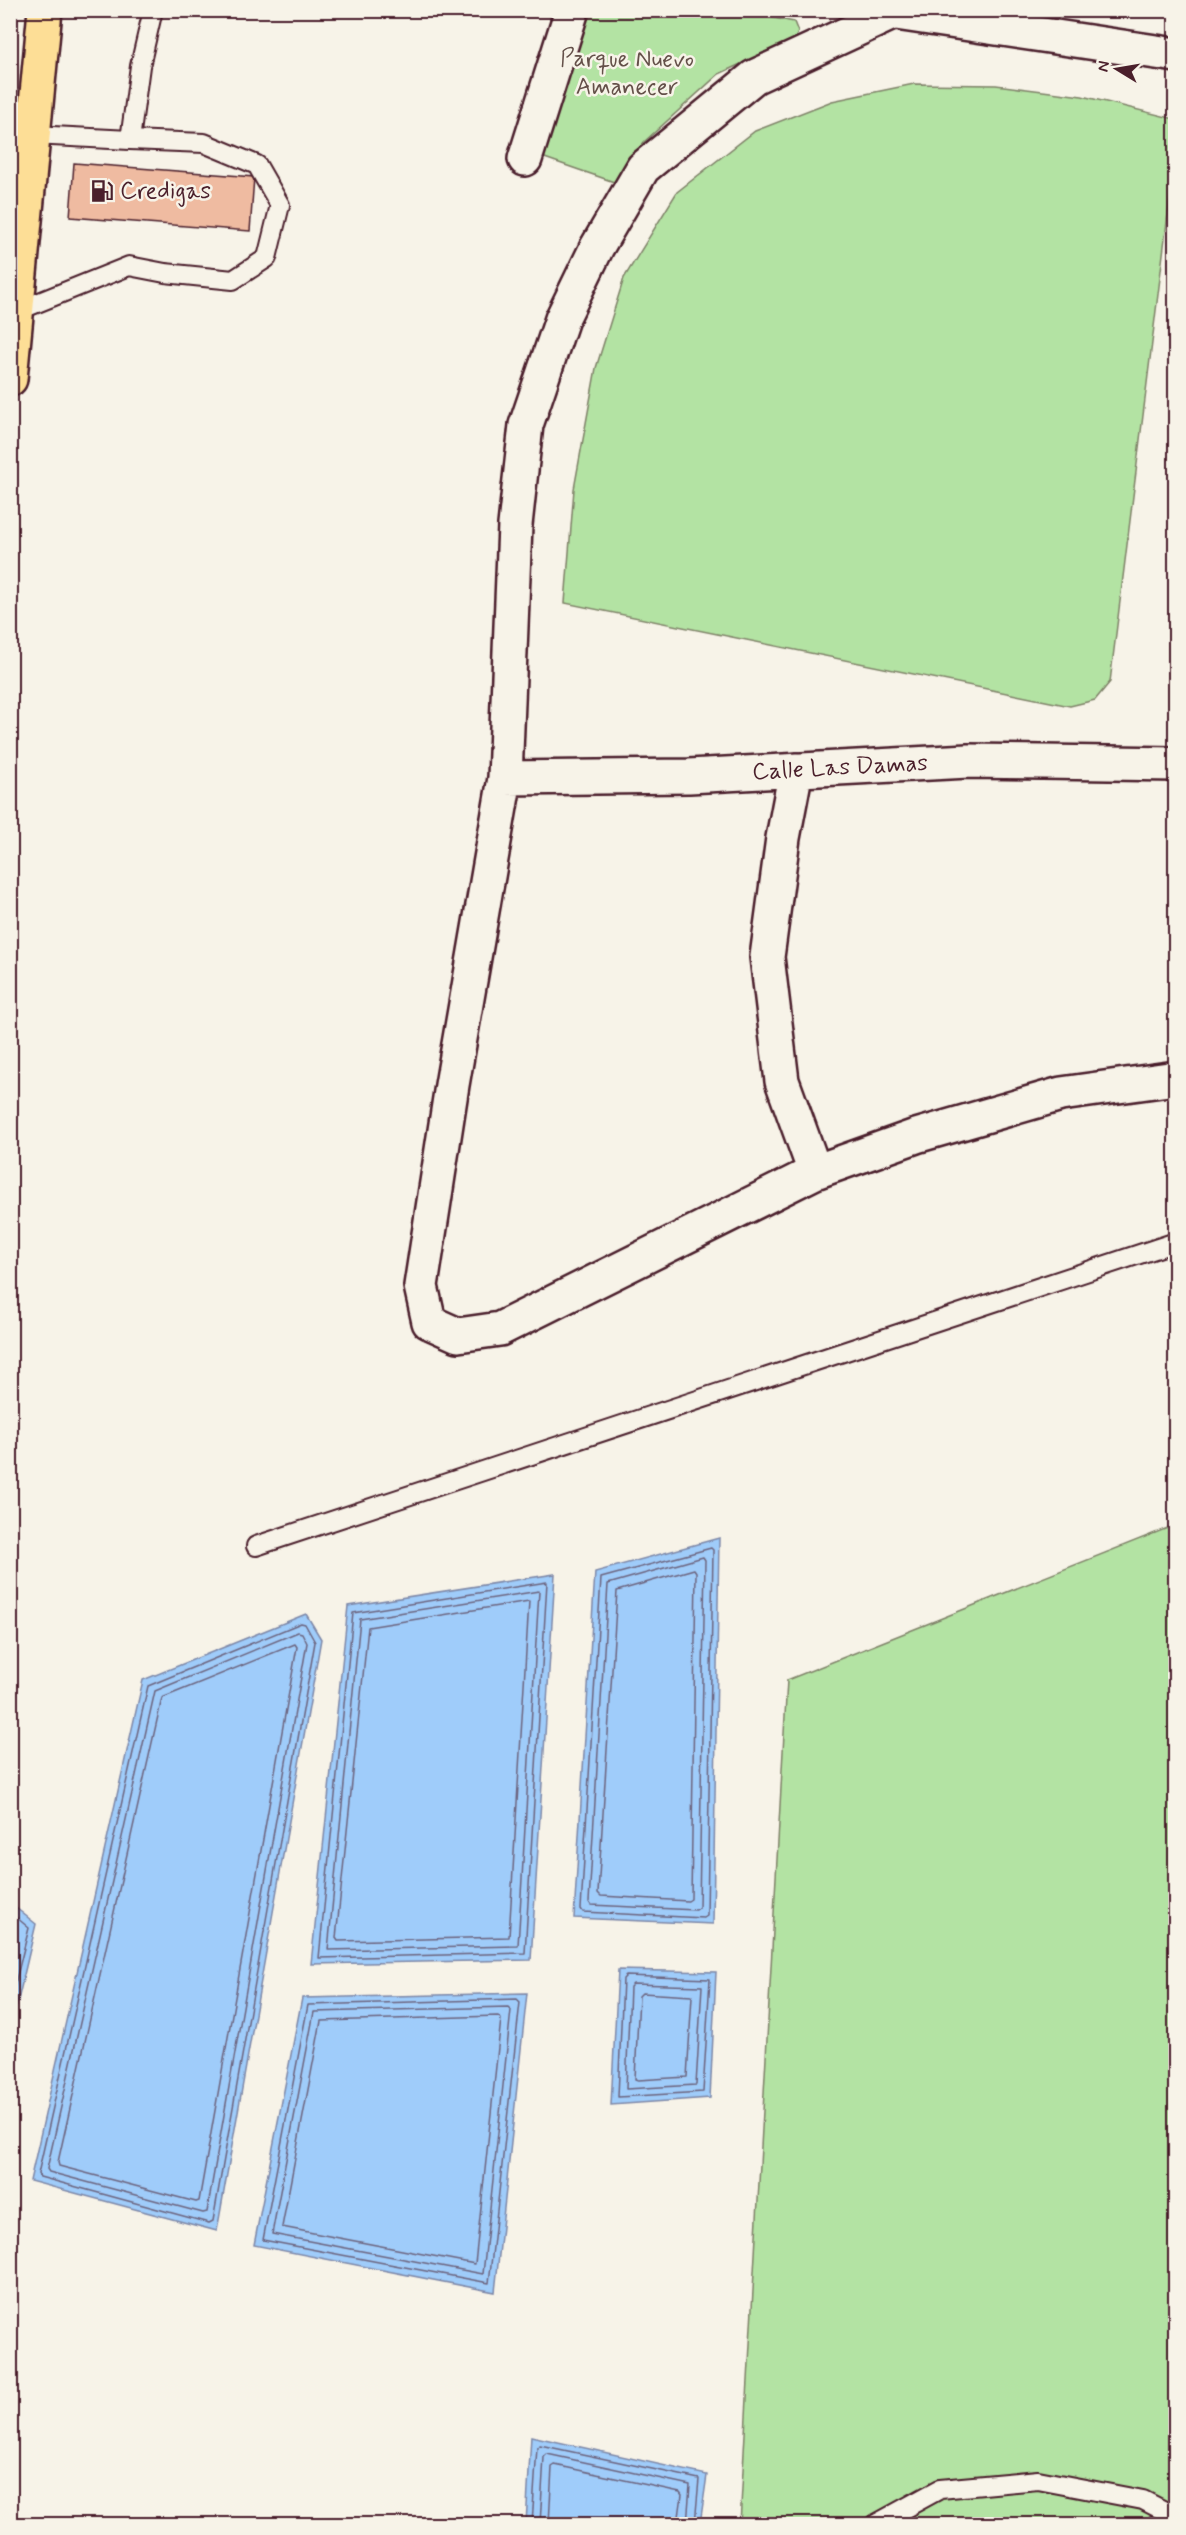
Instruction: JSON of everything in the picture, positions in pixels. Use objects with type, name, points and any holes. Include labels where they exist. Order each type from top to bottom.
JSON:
[{"type":"main road","points":[[10,379],[16,311],[15,276],[33,135],[45,10]]},
{"type":"street","points":[[525,159],[572,10]]},
{"type":"street","points":[[1176,55],[883,12],[754,77],[643,168],[597,247],[562,319],[526,425],[515,525],[505,778],[454,1074],[422,1286],[429,1322],[458,1335],[500,1329],[815,1172],[916,1136],[1061,1094],[1176,1078]]},
{"type":"street","name":"Calle Las Damas","points":[[505,778],[689,776],[968,761],[1176,764]]},
{"type":"street","points":[[796,770],[783,838],[767,957],[782,1081],[815,1172]]},
{"type":"lane","points":[[130,140],[140,66],[153,10]]},
{"type":"lane","points":[[16,311],[129,266],[165,273],[232,280],[267,258],[280,205],[257,165],[204,143],[33,135]]},
{"type":"lane","points":[[256,1546],[1176,1242]]},
{"type":"lane","points":[[876,2524],[940,2489],[1038,2480],[1143,2500],[1176,2517]]},
{"type":"green space","name":"Parque Nuevo Amanecer","points":[[589,11],[739,11],[794,22],[798,32],[795,39],[719,74],[644,142],[617,183],[536,155],[579,20]]},
{"type":"green space","points":[[914,84],[996,85],[1082,96],[1175,119],[1175,157],[1110,682],[1095,700],[1070,706],[565,603],[574,489],[596,368],[624,278],[677,192],[755,131],[832,101]]},
{"type":"green space","points":[[1175,1525],[1175,2524],[740,2524],[787,1680]]},
{"type":"water","points":[[719,1538],[713,1924],[574,1918],[595,1572]]},
{"type":"water","points":[[555,1574],[531,1960],[311,1964],[348,1606]]},
{"type":"water","points":[[306,1614],[321,1639],[217,2231],[30,2181],[143,1680]]},
{"type":"water","points":[[11,1904],[36,1924],[11,2030]]},
{"type":"water","points":[[618,1970],[716,1972],[710,2098],[611,2105]]},
{"type":"water","points":[[527,1993],[495,2292],[254,2245],[302,1998]]},
{"type":"water","points":[[531,2436],[707,2475],[700,2524],[526,2524]]},
{"type":"building","points":[[74,163],[254,177],[250,231],[70,217]]},
{"type":"place","name":"Credigas","points":[[102,191]]}]
